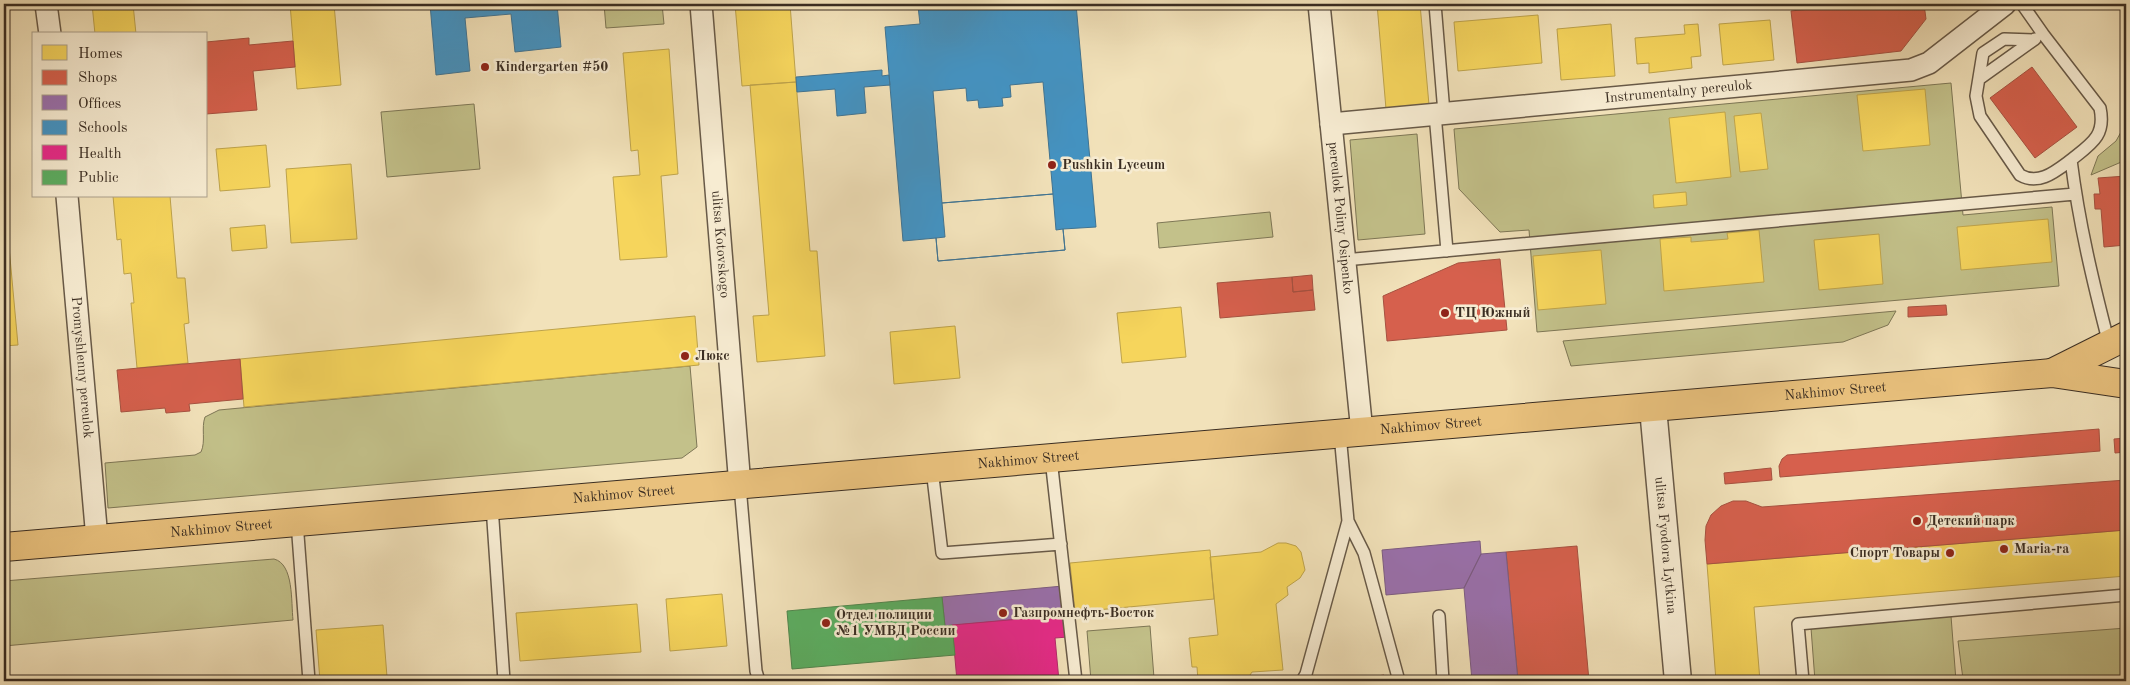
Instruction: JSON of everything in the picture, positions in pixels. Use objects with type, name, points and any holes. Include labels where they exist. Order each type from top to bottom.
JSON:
[{"type":"main road","name":"Nakhimov Street","points":[[2052,373],[2117,340]]},
{"type":"main road","name":"Nakhimov Street","points":[[4,547],[740,486],[2052,373],[2126,384]]},
{"type":"street","points":[[46,4],[50,32]]},
{"type":"street","name":"ulitsa Kotovskogo","points":[[700,4],[740,486]]},
{"type":"street","name":"pereulok Poliny Osipenko","points":[[1319,4],[1344,260],[1351,433]]},
{"type":"street","name":"Instrumentalny pereulok","points":[[1331,124],[1911,70],[1929,63],[2005,4]]},
{"type":"street","name":"Promyshlenny pereulok","points":[[67,198],[97,539]]},
{"type":"street","name":"ulitsa Fyodora Lytkina","points":[[1653,408],[1678,681]]},
{"type":"lane","points":[[1435,4],[1447,251]]},
{"type":"lane","points":[[2022,4],[2039,37],[2100,108],[2103,120],[2100,132],[2094,142],[2072,160],[2048,176],[2027,179],[2020,175],[1980,116],[1976,96],[1983,54],[2004,39],[2039,37]]},
{"type":"lane","points":[[1979,79],[2039,37]]},
{"type":"lane","points":[[2072,160],[2075,194],[2086,254],[2117,340]]},
{"type":"lane","points":[[1344,260],[2075,194]]},
{"type":"lane","points":[[1302,681],[1306,674],[1348,521],[1351,433]]},
{"type":"lane","points":[[1051,459],[1076,681]]},
{"type":"lane","points":[[932,469],[942,553],[1061,544]]},
{"type":"lane","points":[[740,486],[756,671],[760,681]]},
{"type":"lane","points":[[492,506],[504,681]]},
{"type":"lane","points":[[1348,521],[1364,553],[1399,681]]},
{"type":"lane","points":[[297,522],[309,681]]},
{"type":"lane","points":[[1803,681],[1798,624],[2126,595]]},
{"type":"lane","points":[[1438,616],[1443,681]]},
{"type":"shaded area","points":[[604,4],[662,4],[664,24],[606,28]]},
{"type":"shaded area","points":[[1951,83],[1963,215],[2052,207],[2059,286],[1537,332],[1529,230],[1500,232],[1459,189],[1454,129]]},
{"type":"shaded area","points":[[474,104],[480,169],[387,177],[381,112]]},
{"type":"shaded area","points":[[2126,123],[2126,160],[2091,175],[2098,156],[2116,141]]},
{"type":"shaded area","points":[[1417,134],[1425,234],[1358,240],[1350,140]]},
{"type":"shaded area","points":[[1270,212],[1273,237],[1159,248],[1157,223]]},
{"type":"shaded area","points":[[1896,311],[1888,325],[1843,342],[1571,366],[1563,341]]},
{"type":"shaded area","points":[[690,366],[697,447],[682,458],[108,508],[105,463],[195,455],[201,452],[205,417],[219,410]]},
{"type":"shaded area","points":[[274,559],[285,568],[288,576],[293,620],[4,646],[4,581]]},
{"type":"shaded area","points":[[1951,616],[1956,681],[1815,681],[1811,628]]},
{"type":"shaded area","points":[[1150,626],[1154,678],[1091,681],[1087,631]]},
{"type":"shaded area","points":[[2126,628],[2126,681],[1976,681],[1963,679],[1958,641]]},
{"type":"building: Homes","points":[[92,4],[133,4],[136,32],[95,32]]},
{"type":"building: Homes","points":[[290,4],[334,4],[341,85],[297,89]]},
{"type":"building: Homes","points":[[735,4],[790,4],[796,82],[742,86]]},
{"type":"building: Homes","points":[[1377,4],[1420,4],[1429,105],[1386,109]]},
{"type":"building: Homes","points":[[1538,15],[1542,63],[1458,71],[1454,22]]},
{"type":"building: Homes","points":[[1770,20],[1774,60],[1723,65],[1719,24]]},
{"type":"building: Homes","points":[[1611,24],[1615,76],[1561,80],[1557,29]]},
{"type":"building: Homes","points":[[1698,24],[1701,56],[1691,57],[1692,68],[1649,73],[1649,63],[1637,64],[1635,38],[1685,34],[1684,25]]},
{"type":"building: Homes","points":[[669,49],[678,174],[661,176],[667,257],[620,260],[613,177],[640,175],[638,150],[631,151],[623,53]]},
{"type":"building: Homes","points":[[796,82],[810,251],[817,251],[825,356],[757,362],[753,316],[769,315],[750,85]]},
{"type":"building: Homes","points":[[1925,89],[1930,145],[1863,151],[1857,95]]},
{"type":"building: Homes","points":[[1725,112],[1731,177],[1676,183],[1669,118]]},
{"type":"building: Homes","points":[[1761,113],[1768,169],[1740,172],[1734,116]]},
{"type":"building: Homes","points":[[266,145],[270,187],[220,191],[216,149]]},
{"type":"building: Homes","points":[[351,164],[357,239],[291,243],[286,169]]},
{"type":"building: Homes","points":[[4,192],[18,345],[4,346]]},
{"type":"building: Homes","points":[[1686,192],[1687,205],[1654,208],[1653,195]]},
{"type":"building: Homes","points":[[113,198],[170,198],[177,278],[185,278],[189,323],[184,324],[188,363],[137,368],[131,303],[134,303],[131,273],[124,274],[121,239],[117,240]]},
{"type":"building: Homes","points":[[2048,219],[2052,262],[1961,270],[1957,227]]},
{"type":"building: Homes","points":[[265,225],[267,248],[232,251],[230,228]]},
{"type":"building: Homes","points":[[1759,230],[1764,282],[1664,291],[1660,239],[1691,237],[1691,242],[1728,239],[1727,233]]},
{"type":"building: Homes","points":[[1879,234],[1883,284],[1819,290],[1814,240]]},
{"type":"building: Homes","points":[[1601,250],[1606,304],[1538,310],[1533,256]]},
{"type":"building: Homes","points":[[1181,307],[1186,357],[1122,363],[1117,313]]},
{"type":"building: Homes","points":[[695,316],[699,365],[244,407],[240,359]]},
{"type":"building: Homes","points":[[955,326],[960,378],[894,384],[890,332]]},
{"type":"building: Homes","points":[[2126,530],[2126,576],[1754,607],[1760,681],[1716,681],[1707,564]]},
{"type":"building: Homes","points":[[1278,543],[1296,546],[1301,552],[1305,570],[1300,578],[1287,587],[1288,595],[1276,604],[1283,670],[1252,672],[1246,681],[1198,681],[1197,667],[1192,667],[1189,638],[1218,635],[1210,557],[1261,552]]},
{"type":"building: Homes","points":[[1210,550],[1214,599],[1075,612],[1070,563]]},
{"type":"building: Homes","points":[[722,594],[727,646],[670,651],[666,599]]},
{"type":"building: Homes","points":[[637,604],[641,652],[520,661],[516,613]]},
{"type":"building: Homes","points":[[383,625],[387,677],[320,681],[316,630]]},
{"type":"building: Shops","points":[[1856,4],[1924,4],[1926,19],[1901,51],[1797,63],[1791,11]]},
{"type":"building: Shops","points":[[249,38],[249,45],[293,41],[295,67],[253,71],[257,110],[208,114],[208,42]]},
{"type":"building: Shops","points":[[2032,67],[2077,127],[2035,158],[1990,98]]},
{"type":"building: Shops","points":[[2126,176],[2126,245],[2104,247],[2101,209],[2095,209],[2094,194],[2100,194],[2098,178]]},
{"type":"building: Shops","name":"ТЦ Южный","points":[[1500,259],[1507,330],[1387,341],[1383,296],[1458,263]]},
{"type":"building: Shops","points":[[1312,275],[1313,290],[1293,292],[1292,277]]},
{"type":"building: Shops","points":[[1292,277],[1293,292],[1313,290],[1315,310],[1220,318],[1217,283]]},
{"type":"building: Shops","points":[[1946,305],[1947,315],[1908,317],[1908,307]]},
{"type":"building: Shops","points":[[240,359],[243,399],[189,404],[190,411],[166,413],[165,408],[121,412],[117,370]]},
{"type":"building: Shops","points":[[2099,429],[2100,451],[1780,477],[1779,466],[1782,459],[1787,455]]},
{"type":"building: Shops","points":[[2126,438],[2126,452],[2115,453],[2114,439]]},
{"type":"building: Shops","points":[[1771,468],[1772,480],[1725,484],[1724,473]]},
{"type":"building: Shops","name":"Детский парк","points":[[2126,480],[2126,530],[1707,564],[1706,526],[1711,515],[1721,506],[1733,501],[1746,501],[1762,507]]},
{"type":"building: Shops","points":[[1577,546],[1589,681],[1518,681],[1506,552]]},
{"type":"building: Shops","points":[[1384,675],[1385,681],[1370,681],[1370,677]]},
{"type":"building: Offices","points":[[1480,541],[1481,554],[1464,588],[1386,595],[1382,550]]},
{"type":"building: Offices","points":[[1506,552],[1518,681],[1472,681],[1464,588],[1481,554]]},
{"type":"building: Offices","points":[[1063,586],[1066,615],[945,626],[942,597]]},
{"type":"building: Schools","points":[[430,4],[557,4],[561,47],[515,52],[511,14],[465,18],[470,71],[436,75]]},
{"type":"building: Schools","points":[[944,4],[1076,4],[1096,227],[1063,229],[1065,250],[938,261],[936,238],[903,241],[885,27],[920,24],[918,6]],"holes":[[[1043,82],[1053,194],[942,203],[933,91],[966,88],[967,101],[978,100],[979,108],[1003,106],[1002,98],[1011,97],[1010,85]]]},
{"type":"building: Schools","points":[[882,70],[882,76],[889,75],[890,85],[864,87],[866,113],[837,116],[835,89],[797,92],[796,77]]},
{"type":"building: Schools","points":[[1053,194],[1056,230],[1063,229],[1065,250],[938,261],[936,238],[945,237],[942,203]]},
{"type":"building: Health","points":[[1066,615],[1068,637],[1055,638],[1059,681],[957,681],[952,625]]},
{"type":"building: Public","points":[[942,597],[945,626],[952,625],[955,655],[792,669],[787,611]]},
{"type":"place","name":"Kindergarten #50","points":[[485,67]]},
{"type":"place","name":"Pushkin Lyceum","points":[[1052,165]]},
{"type":"place","name":"ТЦ Южный","points":[[1445,313]]},
{"type":"place","name":"Люкс","points":[[685,356]]},
{"type":"place","name":"Детский парк","points":[[1917,521]]},
{"type":"place","name":"Maria-ra","points":[[2004,549]]},
{"type":"place","name":"Спорт Товары","points":[[1950,553]]},
{"type":"place","name":"Газпромнефть-Восток","points":[[1003,613]]},
{"type":"place","name":"Отдел полиции №1 УМВД России","points":[[826,623]]}]
